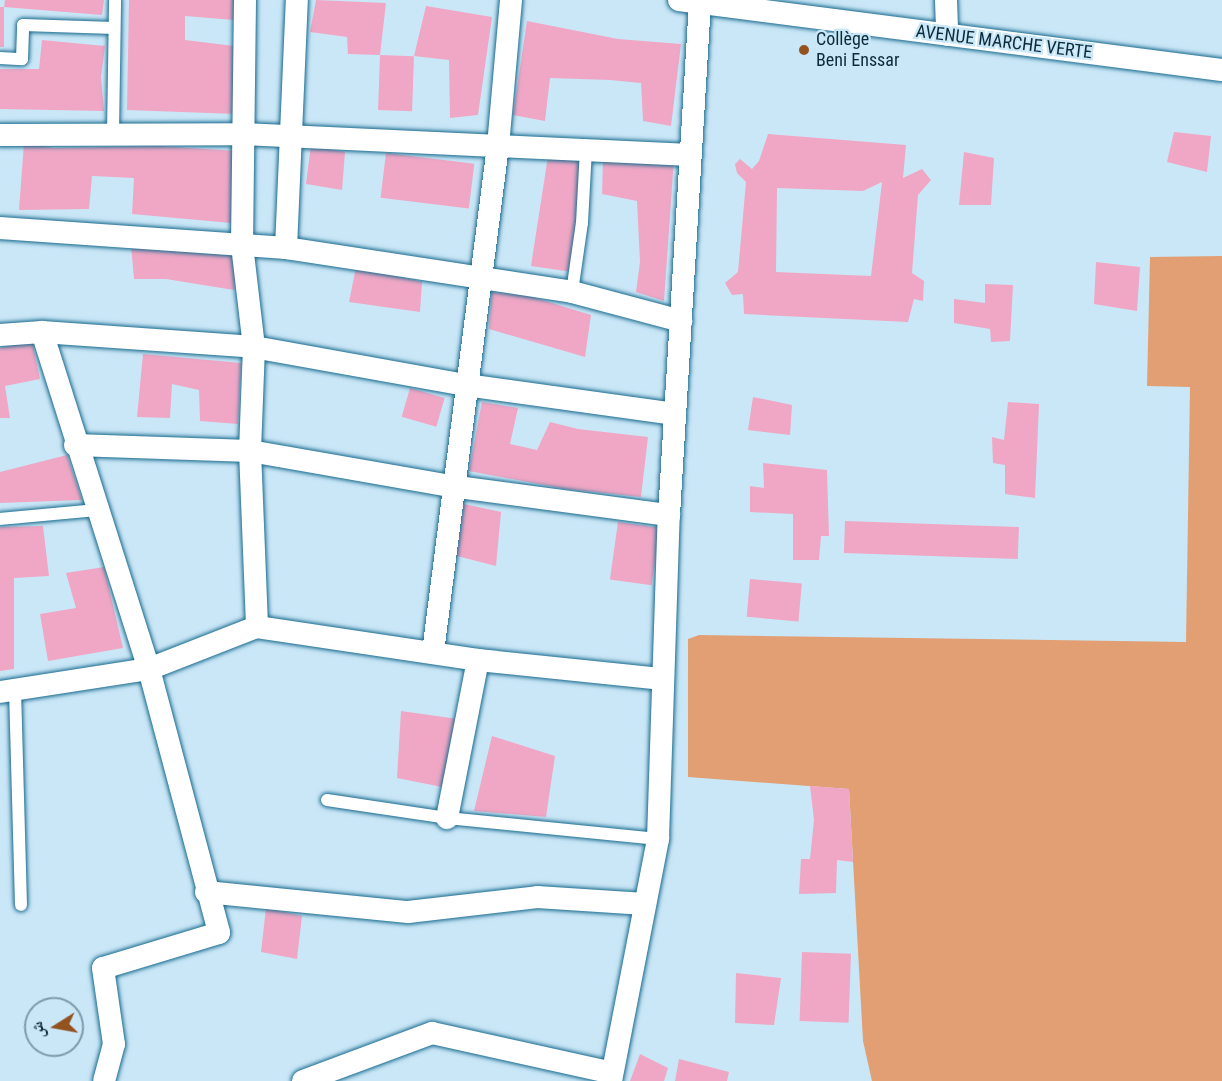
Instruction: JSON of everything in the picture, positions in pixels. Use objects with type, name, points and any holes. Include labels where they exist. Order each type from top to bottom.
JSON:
[{"type":"street","points":[[245,0],[242,245],[254,347],[250,451],[257,627]]},
{"type":"street","points":[[286,248],[297,0]]},
{"type":"street","points":[[433,652],[452,486],[498,146],[512,0]]},
{"type":"street","points":[[946,0],[947,35]]},
{"type":"street","points":[[303,1081],[432,1033],[611,1077],[658,839],[669,515],[691,155],[690,1]]},
{"type":"street","name":"AVENUE MARCHE VERTE","points":[[690,1],[1222,70]]},
{"type":"street","points":[[0,135],[243,134],[691,155]]},
{"type":"street","points":[[0,228],[286,248],[572,292],[681,321]]},
{"type":"street","points":[[0,335],[42,332],[254,347],[466,385],[675,414]]},
{"type":"street","points":[[42,332],[75,445],[149,669],[206,892],[219,933],[103,968],[114,1044],[104,1081]]},
{"type":"street","points":[[75,445],[250,451],[452,486],[669,515]]},
{"type":"street","points":[[7,691],[149,669],[257,627],[478,660],[663,678]]},
{"type":"street","points":[[447,818],[478,660]]},
{"type":"street","points":[[206,892],[408,912],[537,897],[645,904]]},
{"type":"lane","points":[[113,133],[115,0]]},
{"type":"lane","points":[[0,58],[21,59],[23,25],[114,28]]},
{"type":"lane","points":[[572,292],[582,223],[586,150]]},
{"type":"lane","points":[[0,519],[97,510]]},
{"type":"lane","points":[[7,691],[21,905]]},
{"type":"lane","points":[[327,800],[447,818],[658,839]]},
{"type":"shaded area","points":[[1222,256],[1222,1081],[872,1081],[863,1041],[849,789],[688,777],[688,639],[699,635],[1186,642],[1190,387],[1147,386],[1150,257]]},
{"type":"building","points":[[5,0],[104,0],[102,15],[4,7]]},
{"type":"building","points":[[129,0],[236,0],[234,20],[185,16],[185,40],[234,46],[235,114],[127,110]]},
{"type":"building","points":[[316,0],[386,3],[380,55],[348,54],[347,37],[310,32]]},
{"type":"building","points":[[426,6],[492,17],[478,115],[450,118],[449,60],[414,56]]},
{"type":"building","points":[[0,7],[4,7],[4,47],[0,47]]},
{"type":"building","points":[[527,21],[618,39],[681,44],[671,126],[643,121],[641,83],[610,80],[550,78],[545,121],[513,115]]},
{"type":"building","points":[[42,40],[105,46],[101,77],[104,111],[0,109],[0,69],[39,69]]},
{"type":"building","points":[[380,55],[414,56],[412,111],[378,110]]},
{"type":"building","points":[[1174,132],[1211,136],[1207,172],[1167,162]]},
{"type":"building","points":[[768,134],[906,145],[903,178],[922,169],[931,180],[918,195],[912,273],[924,281],[923,301],[914,299],[908,322],[744,314],[743,294],[732,295],[725,283],[738,272],[746,182],[737,173],[735,164],[740,159],[752,169],[759,161]],"holes":[[[882,182],[871,276],[776,272],[777,188],[863,191]]]},
{"type":"building","points":[[24,143],[54,148],[159,146],[237,151],[231,223],[132,214],[134,178],[92,176],[89,209],[19,210]]},
{"type":"building","points":[[311,145],[345,152],[342,190],[306,184]]},
{"type":"building","points":[[964,152],[994,158],[991,205],[959,205]]},
{"type":"building","points":[[386,153],[474,164],[469,209],[381,198]]},
{"type":"building","points":[[548,156],[580,160],[572,272],[531,266]]},
{"type":"building","points":[[603,158],[674,158],[664,301],[636,292],[640,262],[637,201],[602,194]]},
{"type":"building","points":[[131,245],[237,256],[234,290],[166,279],[134,279]]},
{"type":"building","points":[[1096,262],[1140,267],[1137,311],[1094,304]]},
{"type":"building","points":[[356,267],[422,282],[420,312],[349,302]]},
{"type":"building","points":[[985,284],[1013,285],[1010,341],[991,342],[990,329],[954,323],[954,299],[985,303]]},
{"type":"building","points":[[492,292],[529,296],[591,315],[585,357],[489,329]]},
{"type":"building","points":[[32,341],[40,379],[5,386],[10,418],[0,418],[0,348]]},
{"type":"building","points":[[143,354],[241,363],[238,424],[200,421],[199,390],[172,384],[170,418],[137,417]]},
{"type":"building","points":[[410,388],[445,398],[436,427],[402,417]]},
{"type":"building","points":[[753,397],[792,405],[790,435],[748,430]]},
{"type":"building","points":[[482,402],[518,408],[510,444],[537,450],[550,422],[578,429],[648,437],[641,497],[565,489],[469,471]]},
{"type":"building","points":[[1008,402],[1039,404],[1035,498],[1005,494],[1005,465],[993,463],[992,437],[1004,440]]},
{"type":"building","points":[[67,455],[82,500],[0,503],[0,472]]},
{"type":"building","points":[[763,463],[827,470],[829,536],[821,536],[819,560],[793,560],[793,514],[750,512],[750,486],[764,488]]},
{"type":"building","points":[[464,504],[501,512],[496,566],[457,556]]},
{"type":"building","points":[[845,521],[1019,527],[1018,559],[844,553]]},
{"type":"building","points":[[618,522],[660,528],[652,585],[610,579]]},
{"type":"building","points":[[43,526],[49,576],[14,578],[14,669],[0,671],[0,527]]},
{"type":"building","points":[[104,567],[123,648],[48,661],[40,614],[76,608],[66,573]]},
{"type":"building","points":[[750,579],[802,584],[798,621],[747,617]]},
{"type":"building","points":[[401,711],[458,719],[447,788],[397,778]]},
{"type":"building","points":[[492,736],[555,756],[546,817],[474,811]]},
{"type":"building","points":[[810,786],[849,789],[853,862],[837,860],[836,893],[799,894],[801,859],[810,859],[814,820]]},
{"type":"building","points":[[266,908],[302,916],[297,959],[261,952]]},
{"type":"building","points":[[802,952],[851,954],[849,1023],[800,1021]]},
{"type":"building","points":[[736,973],[781,978],[774,1025],[735,1023]]},
{"type":"building","points":[[640,1054],[668,1068],[664,1081],[630,1081]]},
{"type":"building","points":[[679,1059],[729,1072],[727,1081],[675,1081]]},
{"type":"place","name":"Collège Beni Enssar","points":[[804,50]]}]
